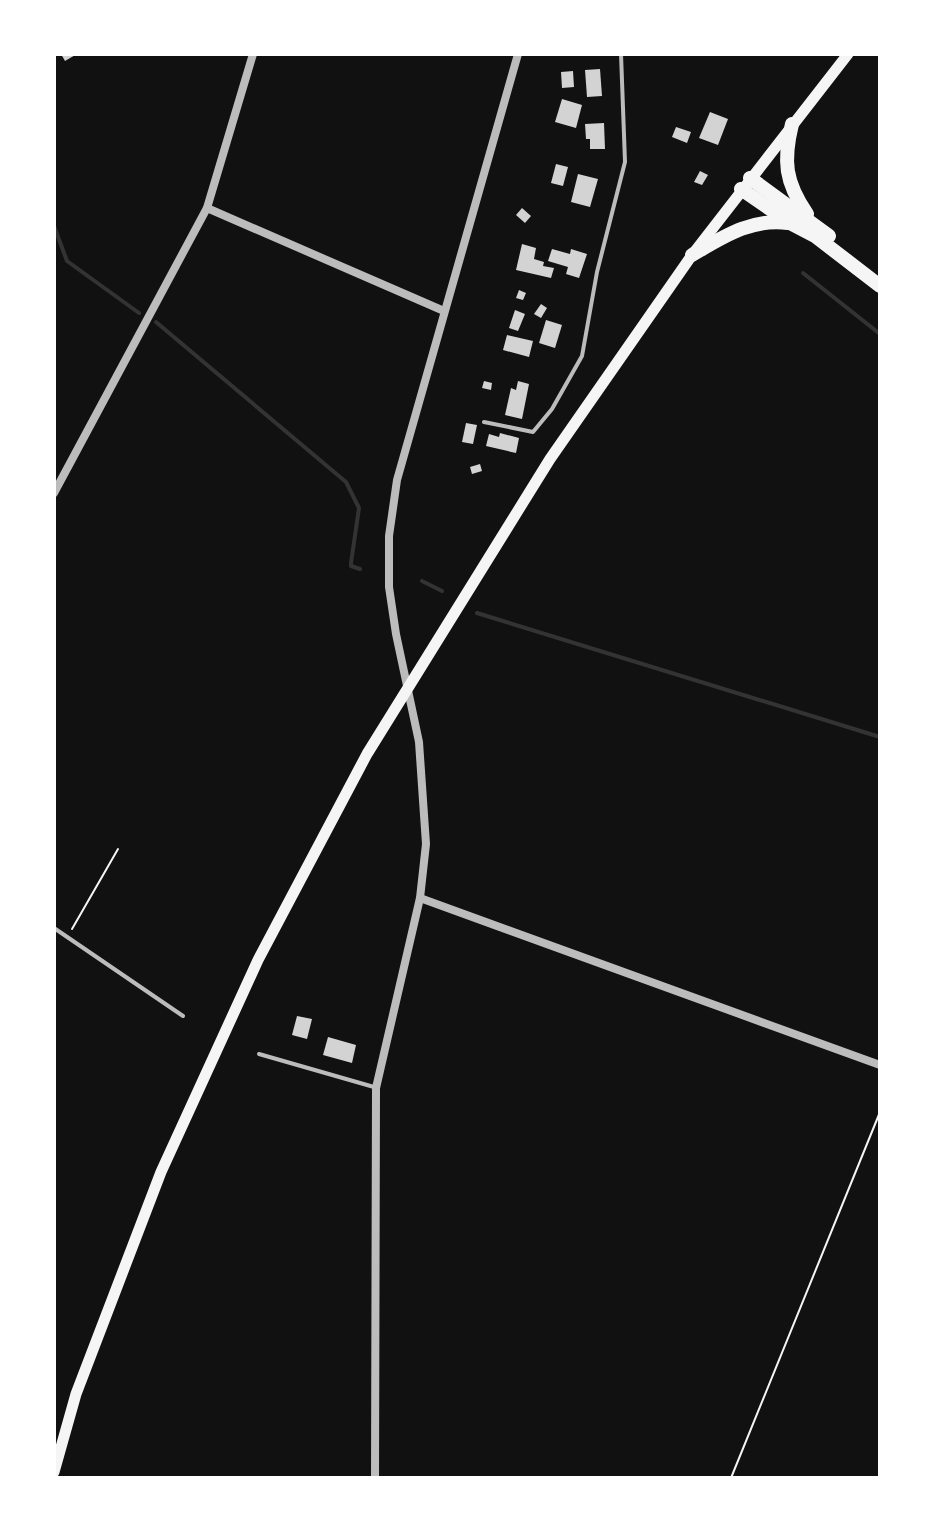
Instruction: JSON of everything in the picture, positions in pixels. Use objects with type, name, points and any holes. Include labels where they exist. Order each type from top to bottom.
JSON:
[{"type":"highway","points":[[792,124],[785,153],[789,179],[799,202],[815,224]]},
{"type":"highway","points":[[745,184],[792,224],[815,236],[880,286]]},
{"type":"highway","points":[[745,184],[815,224],[880,275]]},
{"type":"highway","points":[[692,255],[744,227],[773,221],[792,224]]},
{"type":"main road","points":[[54,1472],[76,1394],[161,1172],[258,960],[372,745],[550,459],[692,255],[848,54]]},
{"type":"street","points":[[54,493],[207,208],[253,54]]},
{"type":"street","points":[[375,1478],[376,1088],[420,898],[426,844],[419,742],[396,634],[389,587],[389,549],[397,480],[518,54]]},
{"type":"street","points":[[207,208],[444,311]]},
{"type":"street","points":[[420,898],[880,1065]]},
{"type":"lane","points":[[484,422],[533,432],[552,409],[582,356],[597,272],[625,162],[621,54]]},
{"type":"lane","points":[[54,928],[183,1016]]},
{"type":"lane","points":[[259,1054],[376,1088]]},
{"type":"path","points":[[68,937],[118,849]]},
{"type":"path","points":[[731,1478],[880,1112]]},
{"type":"building","points":[[61,54],[77,54],[65,61]]},
{"type":"building","points":[[600,69],[602,96],[587,97],[585,70]]},
{"type":"building","points":[[573,71],[574,87],[562,88],[561,72]]},
{"type":"building","points":[[562,99],[582,105],[576,128],[555,122]]},
{"type":"building","points":[[710,112],[728,119],[718,145],[699,138]]},
{"type":"building","points":[[604,123],[605,149],[590,149],[585,124]]},
{"type":"building","points":[[676,127],[691,132],[687,143],[672,137]]},
{"type":"building","points":[[556,164],[568,167],[563,186],[551,183]]},
{"type":"building","points":[[700,171],[708,175],[702,185],[694,182]]},
{"type":"building","points":[[578,174],[598,179],[590,207],[571,202]]},
{"type":"building","points":[[522,208],[531,216],[525,223],[516,215]]},
{"type":"building","points":[[522,244],[536,248],[534,259],[544,262],[543,266],[554,268],[551,278],[516,270]]},
{"type":"building","points":[[552,249],[570,254],[571,249],[587,254],[579,278],[566,274],[568,267],[548,261]]},
{"type":"building","points":[[519,290],[526,293],[523,300],[516,298]]},
{"type":"building","points":[[541,304],[547,308],[541,318],[534,314]]},
{"type":"building","points":[[515,310],[525,314],[518,331],[509,328]]},
{"type":"building","points":[[546,320],[562,325],[555,348],[539,343]]},
{"type":"building","points":[[507,335],[533,341],[529,357],[503,350]]},
{"type":"building","points":[[484,381],[492,383],[491,390],[482,388]]},
{"type":"building","points":[[518,381],[529,384],[522,419],[505,415],[511,388],[516,390]]},
{"type":"building","points":[[466,423],[477,425],[473,444],[462,442]]},
{"type":"building","points":[[500,433],[519,438],[516,453],[486,446],[489,434],[499,437]]},
{"type":"building","points":[[480,464],[482,471],[472,474],[470,467]]},
{"type":"building","points":[[297,1016],[312,1019],[307,1039],[292,1035]]},
{"type":"building","points":[[328,1037],[356,1045],[352,1063],[323,1055]]},
{"type":"waterway","points":[[54,226],[67,261],[139,313]]},
{"type":"waterway","points":[[803,273],[880,334]]},
{"type":"waterway","points":[[156,322],[346,482],[359,508],[351,566],[360,569]]},
{"type":"waterway","points":[[422,581],[442,591]]},
{"type":"waterway","points":[[477,613],[880,737]]}]
